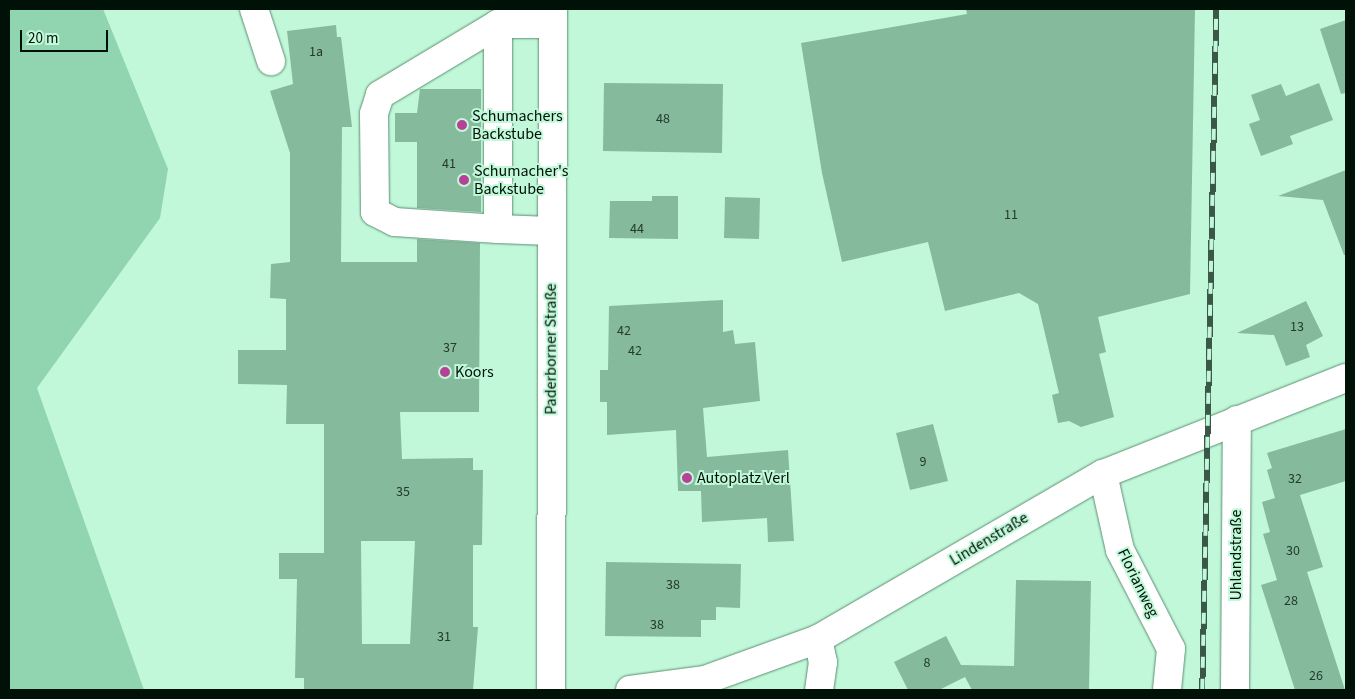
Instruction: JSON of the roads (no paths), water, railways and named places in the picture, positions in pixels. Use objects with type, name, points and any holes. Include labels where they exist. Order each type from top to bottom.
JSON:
[{"type":"street","points":[[254,9],[271,61]]},
{"type":"street","points":[[551,231],[395,222],[374,212],[374,114],[380,95],[498,24],[553,16]]},
{"type":"street","name":"Paderborner Straße","points":[[551,690],[553,16]]},
{"type":"street","points":[[498,24],[498,229]]},
{"type":"street","name":"Lindenstraße","points":[[630,690],[705,680],[818,639],[1103,474],[1346,378]]},
{"type":"street","name":"Uhlandstraße","points":[[1235,690],[1237,420]]},
{"type":"street","name":"Florianweg","points":[[1103,474],[1120,550],[1171,648],[1168,690]]},
{"type":"street","points":[[818,639],[823,662],[819,690]]},
{"type":"railway","points":[[1202,690],[1216,9]]},
{"type":"place","name":"Schumachers Backstube","points":[[462,125]]},
{"type":"place","name":"Schumacher's Backstube","points":[[464,180]]},
{"type":"place","name":"Koors","points":[[445,372]]},
{"type":"place","name":"Autoplatz Verl","points":[[687,478]]}]
